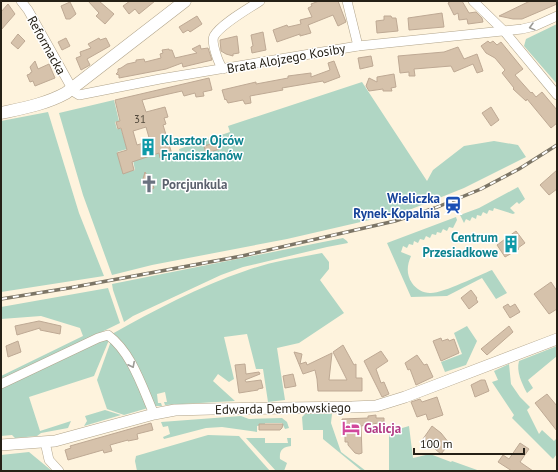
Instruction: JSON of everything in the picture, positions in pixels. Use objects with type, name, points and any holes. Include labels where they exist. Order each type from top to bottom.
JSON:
[{"type":"main road","points":[[1,113],[36,106],[51,101],[72,90],[185,1]]},
{"type":"street","name":"Reformacka","points":[[21,1],[28,10],[72,90]]},
{"type":"street","points":[[223,68],[214,48],[213,40],[215,35],[237,16],[260,1]]},
{"type":"street","points":[[347,1],[358,46]]},
{"type":"street","points":[[473,1],[504,31],[557,95]]},
{"type":"street","name":"Brata Alojzego Kosiby","points":[[72,90],[75,94],[84,94],[223,68],[358,46],[504,31],[535,26],[557,16]]},
{"type":"street","points":[[1,384],[98,338],[108,335],[118,344],[128,358],[153,411]]},
{"type":"street","name":"Edwarda Dembowskiego","points":[[1,445],[65,439],[153,411],[376,406],[405,397],[557,339]]},
{"type":"street","points":[[45,442],[49,460],[59,471]]},
{"type":"green space","points":[[557,24],[557,84],[524,46],[526,39]]},
{"type":"green space","points":[[362,82],[427,181],[433,170],[464,146],[494,141],[518,145],[526,157],[464,188],[404,212],[287,239],[152,265],[112,275],[83,195],[59,113],[114,100],[119,121],[115,122],[117,129],[121,129],[127,149],[117,152],[123,173],[135,170],[133,160],[159,152],[161,157],[169,153],[170,155],[180,153],[179,149],[230,132],[228,126]]},
{"type":"green space","points":[[48,112],[79,213],[104,276],[1,292],[1,121]]},
{"type":"green space","points":[[518,187],[525,199],[519,204],[517,202],[510,208],[515,213],[513,214],[494,208],[493,211],[489,210],[487,214],[483,212],[481,216],[477,215],[476,219],[472,217],[470,221],[466,219],[464,223],[460,215],[479,208]]},
{"type":"green space","points":[[456,217],[457,220],[453,228],[449,227],[447,231],[443,229],[441,233],[437,232],[436,235],[432,234],[430,238],[426,236],[424,240],[420,239],[418,243],[414,241],[413,245],[409,244],[407,248],[403,246],[401,252],[411,256],[408,270],[412,283],[422,291],[427,293],[436,293],[492,270],[507,293],[496,299],[482,278],[447,296],[411,297],[387,243]]},
{"type":"green space","points":[[343,238],[348,243],[243,267],[221,275],[133,316],[124,322],[113,290],[112,284]]},
{"type":"green space","points":[[322,253],[329,262],[329,269],[320,280],[344,313],[299,343],[277,348],[285,400],[268,402],[263,369],[256,369],[247,334],[224,337],[234,379],[229,382],[218,374],[213,381],[235,401],[165,405],[164,402],[167,402],[165,392],[157,394],[158,403],[161,403],[162,406],[153,406],[112,334],[177,300],[228,277],[283,260]]},
{"type":"green space","points":[[108,288],[120,323],[1,381],[1,376],[83,336],[80,328],[41,316],[1,319],[1,307]]},
{"type":"green space","points":[[467,326],[477,341],[466,365],[445,372],[441,362],[462,354],[454,333]]},
{"type":"green space","points":[[101,339],[109,340],[94,376],[29,397],[40,431],[71,421],[68,428],[41,433],[37,436],[15,438],[12,435],[1,436],[1,386]]},
{"type":"green space","points":[[111,341],[125,359],[148,408],[124,415],[107,409],[97,380]]},
{"type":"green space","points":[[557,346],[557,356],[528,380],[533,388],[527,393],[521,382],[518,365],[519,361]]},
{"type":"green space","points":[[509,364],[511,384],[520,397],[530,407],[527,410],[539,434],[542,430],[554,441],[557,438],[557,454],[553,459],[512,418],[514,415],[492,382],[498,380],[494,371]]},
{"type":"green space","points":[[105,410],[121,415],[84,426],[87,421],[85,416]]},
{"type":"green space","points":[[305,414],[332,414],[331,423],[341,452],[366,471],[362,471],[323,439],[323,430],[303,430],[302,417]]},
{"type":"green space","points":[[241,416],[249,419],[282,418],[287,422],[289,428],[285,429],[282,423],[265,423],[265,425],[257,426],[257,432],[222,427],[206,428],[164,439],[163,437],[170,434],[168,426],[163,427],[161,422]]},
{"type":"green space","points":[[409,426],[413,458],[430,454],[480,471],[389,471],[389,432]]},
{"type":"green space","points":[[208,435],[239,436],[270,471],[137,471],[135,461],[136,456]]},
{"type":"green space","points":[[246,438],[265,438],[265,443],[288,443],[287,438],[291,438],[291,446],[284,448],[280,453],[280,459],[287,463],[284,471],[276,471]]},
{"type":"green space","points":[[29,452],[52,471],[1,471],[1,455]]},
{"type":"building","points":[[88,1],[99,1],[114,14],[105,24],[96,16],[99,13]]},
{"type":"building","points":[[130,1],[155,1],[139,14],[135,9],[129,14],[123,6]]},
{"type":"building","points":[[319,1],[338,1],[346,22],[338,26],[333,15],[308,25],[311,33],[300,36],[300,34],[277,42],[273,30],[287,25],[288,27],[301,24],[300,20],[312,17],[308,8],[312,6],[311,4]]},
{"type":"building","points":[[451,1],[462,1],[469,13],[476,12],[482,18],[483,22],[468,24],[467,19],[459,20],[458,13],[454,15],[448,3]]},
{"type":"building","points":[[530,1],[557,1],[557,4],[522,19],[499,16]]},
{"type":"building","points":[[70,2],[76,14],[70,19],[66,19],[61,6]]},
{"type":"building","points":[[8,4],[15,14],[1,30],[1,12]]},
{"type":"building","points":[[442,13],[444,27],[409,30],[408,18]]},
{"type":"building","points":[[197,16],[202,24],[190,32],[188,30],[183,33],[179,27]]},
{"type":"building","points":[[384,16],[396,18],[398,31],[377,33],[376,21],[384,20]]},
{"type":"building","points":[[263,32],[266,50],[252,53],[251,47],[253,46],[251,35]]},
{"type":"building","points":[[18,34],[25,41],[18,49],[11,43]]},
{"type":"building","points":[[237,36],[239,53],[233,54],[233,56],[221,51],[220,40]]},
{"type":"building","points":[[66,38],[70,46],[62,50],[58,42]]},
{"type":"building","points":[[99,38],[100,40],[106,38],[110,46],[87,59],[90,65],[81,70],[76,58],[81,56],[80,52],[91,48],[88,44]]},
{"type":"building","points":[[488,41],[490,43],[493,41],[497,45],[501,42],[523,69],[515,75],[536,97],[542,92],[557,110],[557,123],[551,128],[527,99],[526,101],[513,89],[514,88],[502,73],[505,70],[495,58],[486,53],[481,46]]},
{"type":"building","points":[[200,45],[201,49],[208,48],[212,60],[183,67],[182,63],[166,69],[119,78],[119,75],[116,74],[118,69],[127,64],[136,62],[136,60],[144,59],[145,62],[161,58],[160,54],[163,53],[162,50],[172,50],[175,58],[197,53],[192,49]]},
{"type":"building","points":[[458,47],[464,59],[477,54],[483,71],[477,73],[473,64],[454,72],[451,66],[414,69],[415,76],[409,76],[409,72],[400,73],[398,56],[444,52]]},
{"type":"building","points":[[371,56],[373,66],[360,69],[358,58]]},
{"type":"building","points":[[35,61],[38,69],[49,64],[55,78],[35,86],[33,81],[30,82],[27,75],[32,72],[30,67]]},
{"type":"building","points":[[334,61],[340,77],[324,83],[323,81],[282,88],[283,90],[250,96],[251,103],[245,104],[243,100],[228,103],[226,99],[225,100],[222,90],[256,82],[256,84],[288,78],[288,76],[311,73],[311,77],[330,70],[328,63]]},
{"type":"building","points":[[394,74],[396,87],[391,88],[392,91],[383,91],[383,89],[369,91],[366,86],[369,78],[377,82],[377,77]]},
{"type":"building","points":[[209,78],[212,90],[203,92],[204,96],[196,97],[195,93],[184,96],[182,91],[142,100],[146,112],[165,107],[168,117],[164,118],[166,124],[163,125],[172,154],[160,158],[159,153],[132,162],[134,170],[123,174],[117,153],[127,150],[121,128],[118,129],[116,122],[120,121],[115,100]],"holes":[[[146,127],[150,141],[137,145],[133,131]]]},
{"type":"building","points":[[491,107],[499,120],[491,126],[482,113]]},
{"type":"building","points":[[218,142],[220,149],[206,153],[204,146]]},
{"type":"building","points":[[557,170],[557,189],[549,195],[540,185]]},
{"type":"building","name":"Porcjunkula","points":[[145,172],[148,177],[150,177],[154,188],[148,191],[143,179]]},
{"type":"building","name":"Centrum Przesiadkowe","points":[[516,231],[525,243],[518,248],[519,249],[505,257],[497,245]]},
{"type":"building","points":[[551,282],[557,291],[557,309],[549,314],[534,294]]},
{"type":"building","points":[[471,290],[478,302],[469,309],[461,298]]},
{"type":"building","points":[[508,304],[510,307],[515,304],[520,312],[510,318],[503,307]]},
{"type":"building","points":[[39,321],[61,326],[60,334],[40,330],[40,328],[17,335],[15,326]]},
{"type":"building","points":[[509,326],[513,332],[487,355],[481,349]]},
{"type":"building","points":[[441,338],[442,341],[454,339],[459,353],[441,361],[433,341]]},
{"type":"building","points":[[18,341],[21,352],[8,357],[6,346]]},
{"type":"building","points":[[343,345],[354,365],[356,364],[356,378],[362,378],[362,391],[318,391],[315,370],[303,374],[294,352],[302,354],[300,364],[306,362],[307,365],[332,353],[329,380],[347,380],[333,352]]},
{"type":"building","points":[[381,351],[388,361],[376,369],[381,383],[384,382],[389,394],[382,397],[364,361]]},
{"type":"building","points":[[417,355],[424,365],[427,364],[433,377],[416,385],[410,369],[408,370],[405,363]]},
{"type":"building","points":[[245,364],[246,374],[259,372],[260,374],[245,380],[246,382],[261,380],[263,388],[239,393],[235,365]]},
{"type":"building","points":[[293,374],[296,386],[285,388],[283,376]]},
{"type":"building","points":[[481,380],[485,380],[489,391],[475,397],[471,385]]},
{"type":"building","points":[[547,394],[557,406],[557,431],[535,403]]},
{"type":"building","points":[[437,397],[443,415],[428,420],[426,414],[417,417],[411,402],[420,399],[422,402]]},
{"type":"building","points":[[376,415],[376,418],[384,418],[384,422],[361,426],[362,453],[355,453],[348,445],[348,442],[345,442],[345,430],[342,429],[342,419],[368,418],[368,416]]},
{"type":"building","points":[[151,423],[153,430],[137,434],[138,439],[110,445],[112,451],[104,453],[103,450],[68,460],[65,450],[71,448],[70,446]]},
{"type":"building","points":[[259,424],[283,424],[280,430],[259,430]]},
{"type":"building","points":[[432,426],[441,433],[449,443],[443,447],[445,449],[441,454],[423,439]]},
{"type":"building","points":[[520,443],[529,449],[520,462],[533,471],[512,471],[498,462],[503,455],[509,459]]},
{"type":"railway","points":[[1,299],[242,256],[395,221],[435,208],[481,189],[519,169],[557,145]]},
{"type":"place","name":"Klasztor Ojców Franciszkanów","points":[[148,147]]},
{"type":"place","name":"Porcjunkula","points":[[149,184]]},
{"type":"place","name":"Wieliczka Rynek-Kopalnia","points":[[453,205]]},
{"type":"place","name":"Centrum Przesiadkowe","points":[[511,244]]},
{"type":"place","name":"Galicja","points":[[351,428]]}]
